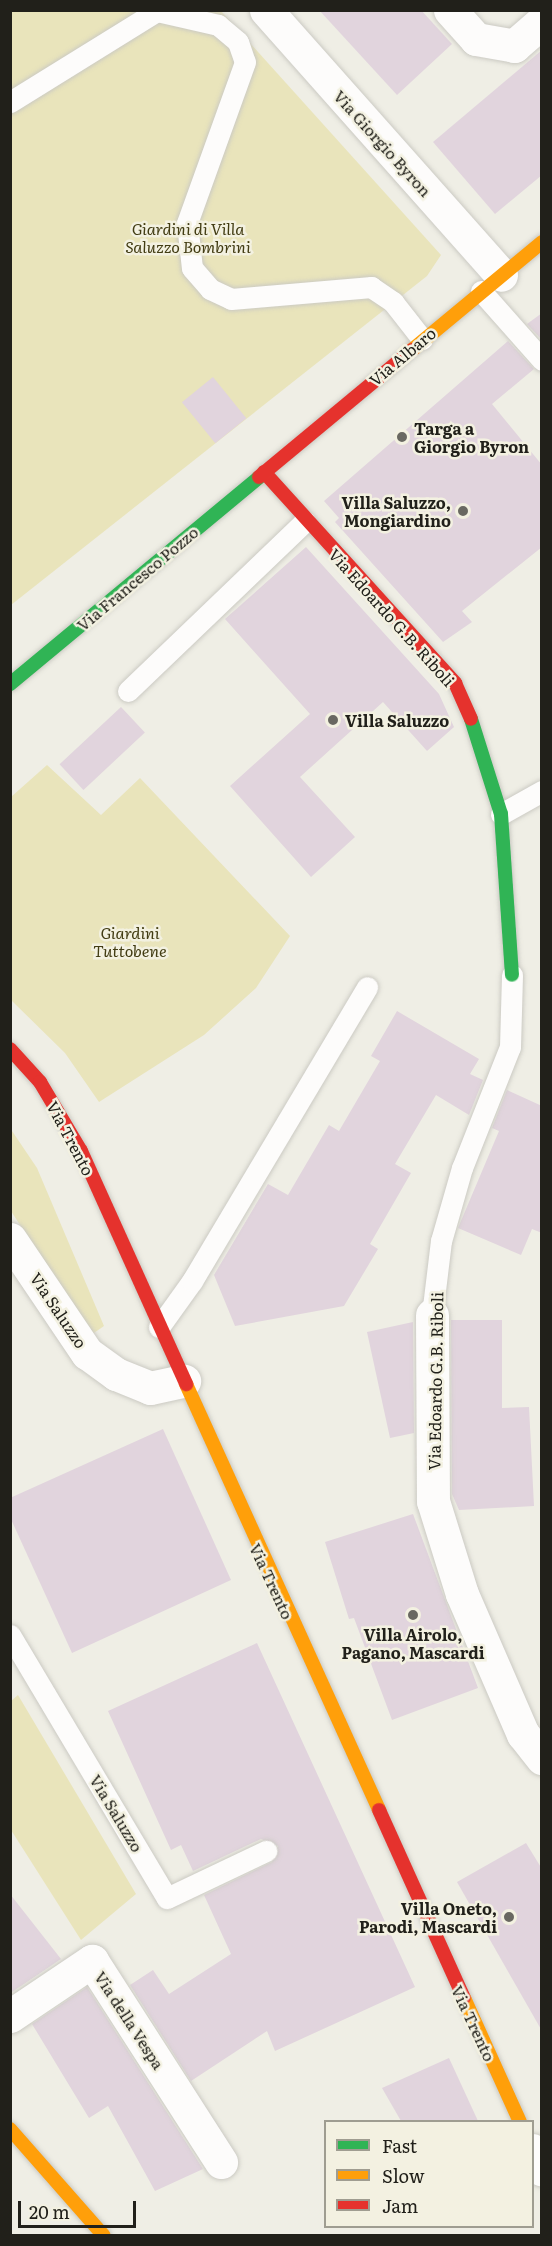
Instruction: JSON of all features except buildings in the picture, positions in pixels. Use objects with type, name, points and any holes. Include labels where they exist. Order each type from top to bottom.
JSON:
[{"type":"street","name":"Via Giorgio Byron","points":[[266,10],[491,283]]},
{"type":"street","points":[[450,10],[476,39],[514,46],[542,22]]},
{"type":"street","name":"Via Albaro","points":[[264,472],[542,242]]},
{"type":"street","name":"Via Edoardo G.B. Riboli","points":[[264,472],[305,521],[455,683],[501,814],[512,975]]},
{"type":"street","name":"Via Francesco Pozzo","points":[[10,684],[264,472]]},
{"type":"street","name":"Via Trento","points":[[10,1049],[40,1082],[81,1151],[520,2120]]},
{"type":"street","name":"Via Saluzzo","points":[[10,1239],[87,1353],[116,1374],[150,1388],[184,1382]]},
{"type":"street","name":"Via Edoardo G.B. Riboli","points":[[432,1316],[433,1501],[462,1594],[523,1734],[542,1758]]},
{"type":"street","name":"Via della Vespa","points":[[10,2016],[92,1961],[221,2162]]},
{"type":"street","points":[[10,2129],[104,2235]]},
{"type":"street","points":[[534,2154],[542,2170]]},
{"type":"lane","points":[[10,102],[157,11],[191,14],[218,25],[238,42],[245,62],[187,223],[192,268],[210,289],[231,298],[371,287],[393,302],[422,339]]},
{"type":"lane","points":[[491,283],[542,360]]},
{"type":"lane","points":[[128,691],[305,521]]},
{"type":"lane","points":[[501,814],[542,791]]},
{"type":"lane","name":"Via Edoardo G.B. Riboli","points":[[432,1316],[441,1241],[462,1168],[510,1047],[512,975]]},
{"type":"lane","points":[[159,1327],[192,1281],[367,987]]},
{"type":"lane","name":"Via Saluzzo","points":[[10,1635],[166,1898],[266,1851]]},
{"type":"green space","name":"Giardini di Villa Saluzzo Bombrini","points":[[11,11],[221,11],[441,255],[427,276],[11,605]]},
{"type":"green space","name":"Giardini Tuttobene","points":[[47,765],[101,815],[140,778],[290,936],[256,988],[204,1035],[99,1102],[65,1053],[11,1000],[11,797]]},
{"type":"green space","points":[[10,1128],[37,1168],[104,1326],[91,1335],[11,1211]]},
{"type":"green space","points":[[18,1695],[136,1894],[81,1940],[11,1830],[11,1701]]},
{"type":"traffic: fast","points":[[10,684],[259,477]]},
{"type":"traffic: fast","points":[[471,719],[501,814],[512,975]]},
{"type":"traffic: slow","points":[[412,350],[542,242]]},
{"type":"traffic: slow","points":[[186,1384],[379,1810]]},
{"type":"traffic: slow","points":[[464,1998],[519,2120]]},
{"type":"traffic: slow","points":[[10,2129],[104,2236]]},
{"type":"traffic: jam","points":[[259,477],[412,350]]},
{"type":"traffic: jam","points":[[264,472],[455,683],[471,719]]},
{"type":"traffic: jam","points":[[10,1049],[40,1082],[81,1151],[186,1384]]},
{"type":"traffic: jam","points":[[379,1810],[464,1998]]},
{"type":"place","name":"Targa a Giorgio Byron","points":[[402,437]]},
{"type":"place","name":"Villa Saluzzo, Mongiardino","points":[[463,511]]},
{"type":"place","name":"Villa Saluzzo","points":[[333,720]]},
{"type":"place","name":"Villa Airolo, Pagano, Mascardi","points":[[413,1615]]},
{"type":"place","name":"Villa Oneto, Parodi, Mascardi","points":[[509,1917]]}]
